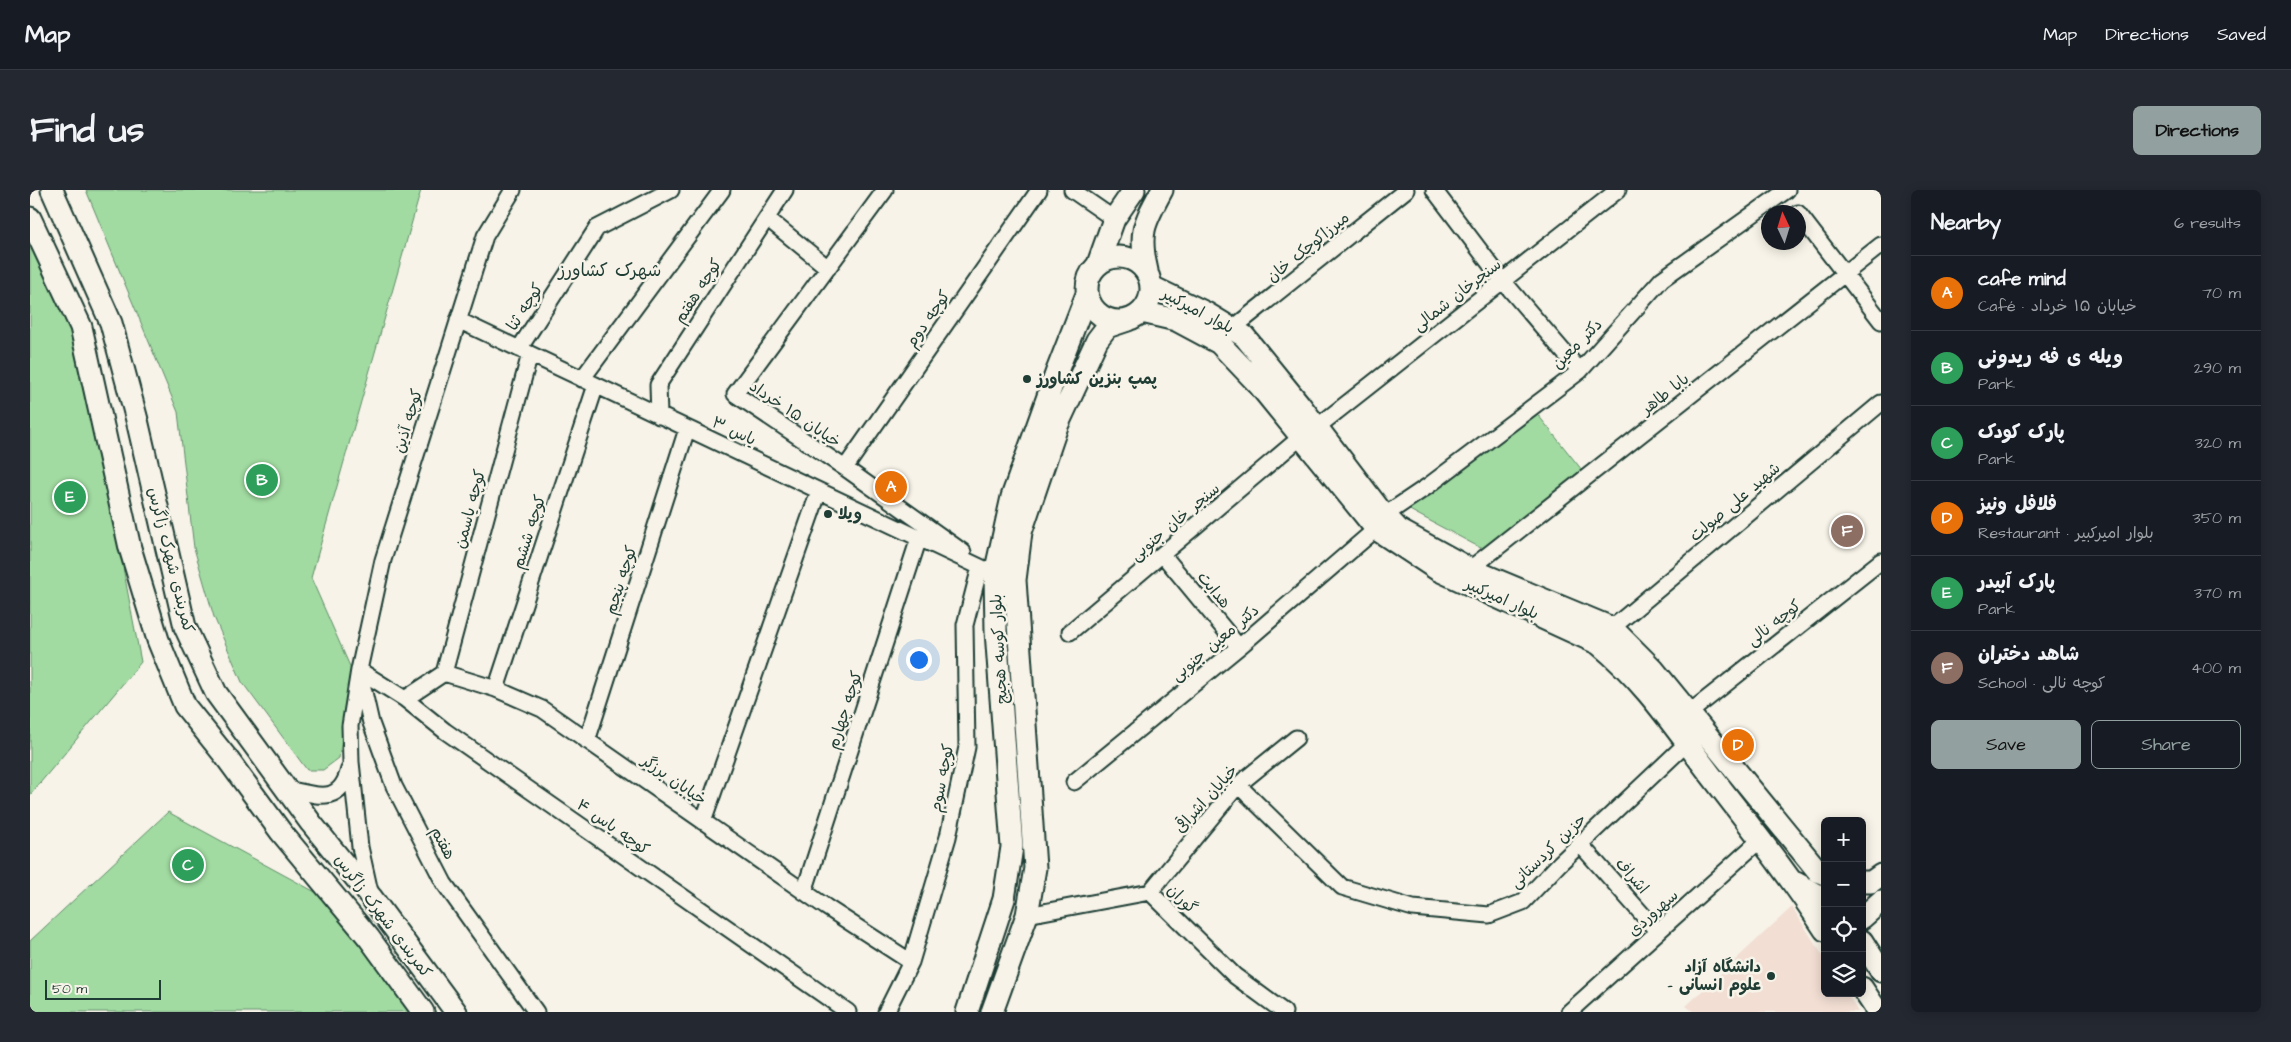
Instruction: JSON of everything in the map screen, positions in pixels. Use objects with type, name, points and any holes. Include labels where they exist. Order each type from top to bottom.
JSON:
[{"type":"street","name":"کمربندی شهرک زاگرس","points":[[52,190],[111,324],[137,420],[185,628],[216,693],[311,823],[371,897],[456,1012]]},
{"type":"street","name":"کوچه آذین","points":[[350,762],[350,726],[359,670],[383,560],[485,236],[513,190]]},
{"type":"street","name":"کوچه ثنا","points":[[525,352],[597,228],[671,190]]},
{"type":"street","name":"کوچه ششم","points":[[496,689],[589,382],[722,190]]},
{"type":"street","name":"کوچه هفتم","points":[[659,416],[658,385],[785,190]]},
{"type":"street","name":"خیابان ۱۵ خرداد","points":[[886,190],[735,394],[846,468],[997,574]]},
{"type":"street","name":"کوچه دوم","points":[[846,468],[1039,190]]},
{"type":"street","points":[[1072,190],[1114,219]]},
{"type":"street","points":[[1134,190],[1114,219],[1098,264],[1089,278],[1088,294],[1095,310],[1102,316],[1119,321],[1135,316],[1151,296],[1142,247],[1144,222],[1162,190]]},
{"type":"street","name":"میرزاکوچک خان","points":[[1232,329],[1406,190]]},
{"type":"street","points":[[1434,190],[1503,281],[1580,371]]},
{"type":"street","name":"سنجرخان شمالی","points":[[1309,432],[1618,190]]},
{"type":"street","points":[[1784,191],[1793,205]]},
{"type":"street","name":"دکتر معین","points":[[1380,522],[1580,371],[1662,279],[1784,191]]},
{"type":"street","name":"کمربندی شهرک زاگرس","points":[[30,218],[81,327],[130,548],[158,640],[185,706],[226,757],[281,832],[369,938],[423,1012]]},
{"type":"street","points":[[767,218],[828,268]]},
{"type":"street","points":[[1806,223],[1881,321]]},
{"type":"street","name":"بابا طاهر","points":[[1470,569],[1881,245]]},
{"type":"street","points":[[1098,264],[1106,259],[1124,257],[1133,259],[1149,279]]},
{"type":"street","name":"بلوار امیرکبیر","points":[[1149,279],[1244,336],[1253,346],[1309,432],[1380,522],[1438,570],[1606,636],[1635,677],[1790,878],[1821,924]]},
{"type":"street","name":"بلوار کوسه هجیج","points":[[967,1012],[1001,908],[1012,847],[996,631],[997,574],[1012,497],[1057,371],[1088,294]]},
{"type":"street","name":"بلوار امیرکبیر","points":[[1135,316],[1176,320],[1219,343],[1259,385],[1309,432]]},
{"type":"street","name":"بلوار کوسه هجیج","points":[[992,1012],[1027,915],[1034,868],[997,574],[1021,532],[1057,426],[1097,340],[1108,327],[1135,316]]},
{"type":"street","name":"یاس ۳","points":[[458,320],[997,574]]},
{"type":"street","name":"کوچه یاسمن","points":[[444,673],[525,352]]},
{"type":"street","name":"شهید علی صولت","points":[[1606,636],[1881,403]]},
{"type":"street","name":"کوچه پنجم","points":[[588,741],[687,429]]},
{"type":"street","name":"سنجر خان جنوبی","points":[[1070,632],[1309,432]]},
{"type":"street","points":[[703,822],[818,491]]},
{"type":"street","name":"بلوار امیرکبیر","points":[[1380,522],[1606,636],[1654,669],[1818,871],[1821,872]]},
{"type":"street","name":"دکتر معین جنوبی","points":[[1074,782],[1239,647],[1380,522]]},
{"type":"street","name":"کوچه چهارم","points":[[804,892],[919,538]]},
{"type":"street","name":"هدایت","points":[[1163,556],[1239,647]]},
{"type":"street","name":"کوچه نالی","points":[[1689,712],[1881,560]]},
{"type":"street","name":"کوچه سوم","points":[[886,1012],[911,962],[948,837],[968,747],[965,625],[997,574]]},
{"type":"street","name":"کوچه یاس ۴","points":[[359,670],[405,699],[446,731],[848,1012]]},
{"type":"street","name":"هفتم","points":[[359,670],[370,723],[394,786],[444,884],[536,1012]]},
{"type":"street","points":[[405,699],[444,673]]},
{"type":"street","name":"خیابان برزگر","points":[[444,673],[496,689],[542,709],[804,892],[911,962]]},
{"type":"street","name":"خیابان اشراقی","points":[[1150,892],[1238,785],[1296,738]]},
{"type":"street","name":"حزین کردستانی","points":[[1238,785],[1342,887],[1413,908],[1489,915],[1523,902],[1580,844],[1687,743]]},
{"type":"street","points":[[286,788],[322,796],[335,793],[341,789],[350,762]]},
{"type":"street","points":[[350,762],[360,847],[371,897]]},
{"type":"street","name":"سهروردی","points":[[1569,1012],[1760,840]]},
{"type":"street","name":"اشراف","points":[[1580,844],[1658,932]]},
{"type":"street","points":[[1866,882],[1871,882],[1881,875]]},
{"type":"street","points":[[1790,878],[1821,897]]},
{"type":"street","name":"گوران","points":[[1027,915],[1150,892],[1236,976],[1284,1012]]},
{"type":"street","points":[[1001,908],[1027,915]]},
{"type":"street","points":[[1866,947],[1881,971]]},
{"type":"street","points":[[1866,994],[1878,1012]]},
{"type":"shaded area","name":"دانشگاه آزاد - علوم انسانی","points":[[1792,907],[1821,953],[1821,997],[1849,997],[1858,1012],[1694,1012],[1686,1006]]},
{"type":"green space","points":[[86,190],[421,190],[311,578],[352,671],[339,758],[323,770],[307,770],[242,682],[214,617],[194,548],[178,412]]},
{"type":"green space","points":[[30,229],[78,331],[141,662],[30,795]]},
{"type":"green space","points":[[1534,410],[1590,480],[1492,554],[1404,507]]},
{"type":"green space","points":[[168,812],[363,918],[436,1012],[30,1012],[30,941]]},
{"type":"place","name":"پمپ بنزین کشاورز","points":[[1027,379]]},
{"type":"place","name":"ویله ی فه ریدونی","points":[[262,480]]},
{"type":"place","name":"cafe mind","points":[[891,487]]},
{"type":"place","name":"پارک آبیدر","points":[[70,497]]},
{"type":"place","name":"ویلا","points":[[828,514]]},
{"type":"place","name":"شاهد دختران","points":[[1847,531]]},
{"type":"place","name":"فلافل ونیز","points":[[1738,745]]},
{"type":"place","name":"پارک کودک","points":[[188,865]]},
{"type":"place","name":"دانشگاه آزاد - علوم انسانی","points":[[1771,976]]},
{"type":"district","name":"شهرک کشاورز","points":[[610,270]]}]
